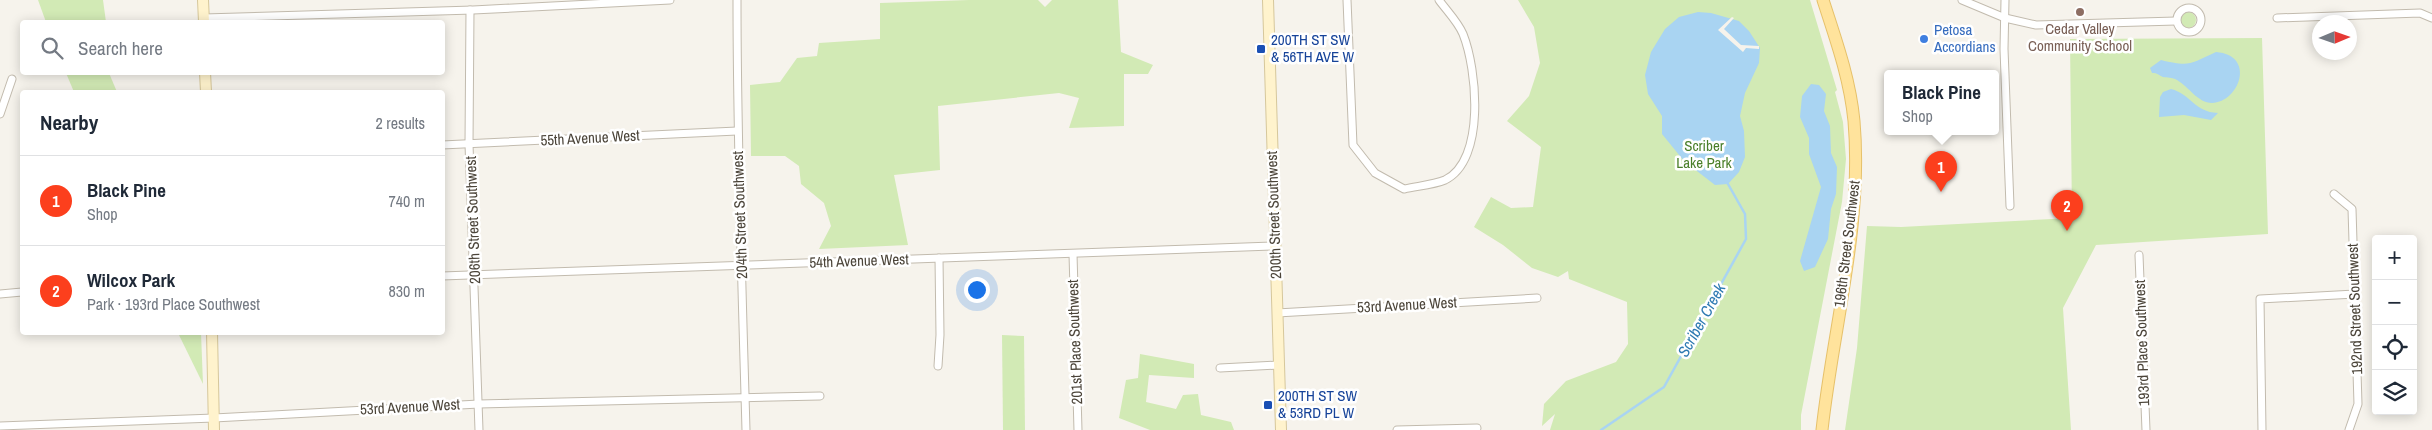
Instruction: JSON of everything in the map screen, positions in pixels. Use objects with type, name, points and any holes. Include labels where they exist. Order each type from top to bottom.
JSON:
[{"type":"main road","name":"196th Street Southwest","points":[[1822,430],[1856,184],[1854,121],[1846,72],[1824,0]]},
{"type":"street","points":[[203,0],[204,20],[670,0]]},
{"type":"street","name":"204th Street Southwest","points":[[737,0],[737,131],[746,430]]},
{"type":"street","name":"200th Street Southwest","points":[[1268,0],[1281,430]]},
{"type":"street","points":[[1347,0],[1353,145],[1375,173],[1404,189],[1446,179],[1462,163],[1475,124],[1474,69],[1463,33],[1439,0]]},
{"type":"street","points":[[1962,0],[2005,18],[2029,24],[2176,21]]},
{"type":"street","points":[[2005,0],[2004,49],[2010,206]]},
{"type":"street","name":"206th Street Southwest","points":[[470,10],[469,144],[479,430]]},
{"type":"street","points":[[2278,18],[2420,13],[2432,18]]},
{"type":"street","points":[[205,75],[206,90]]},
{"type":"street","points":[[0,114],[12,78]]},
{"type":"street","name":"55th Avenue West","points":[[445,145],[737,131]]},
{"type":"street","name":"192nd Street Southwest","points":[[2334,194],[2352,209],[2358,404],[2350,430]]},
{"type":"street","name":"54th Avenue West","points":[[445,276],[1274,246]]},
{"type":"street","name":"201st Place Southwest","points":[[1073,254],[1078,430]]},
{"type":"street","name":"193rd Place Southwest","points":[[2139,256],[2146,430]]},
{"type":"street","points":[[938,366],[940,335],[939,258]]},
{"type":"street","points":[[0,294],[20,292]]},
{"type":"street","points":[[2262,430],[2260,299],[2355,294]]},
{"type":"street","name":"53rd Avenue West","points":[[1277,313],[1537,298]]},
{"type":"street","points":[[212,335],[214,430]]},
{"type":"street","points":[[1220,368],[1278,365]]},
{"type":"street","name":"53rd Avenue West","points":[[0,426],[214,418],[479,404],[820,396]]},
{"type":"street","points":[[1397,430],[1477,428]]},
{"type":"green space","points":[[38,0],[103,0],[106,20],[45,20]]},
{"type":"green space","points":[[1038,0],[1045,7],[1052,0],[1118,0],[1121,52],[1153,65],[1148,74],[1124,74],[1124,126],[1069,128],[1079,98],[1059,93],[938,106],[940,170],[894,175],[908,245],[819,249],[831,226],[824,203],[801,184],[799,166],[785,156],[751,156],[750,85],[780,82],[797,58],[817,56],[819,43],[880,39],[880,3]]},
{"type":"green space","name":"Scriber Lake Park","points":[[1518,0],[1810,0],[1837,90],[1835,92],[1843,122],[1846,159],[1842,202],[1801,415],[1801,430],[1550,430],[1555,414],[1542,426],[1544,404],[1566,381],[1616,362],[1628,344],[1627,302],[1569,279],[1568,271],[1558,277],[1532,268],[1503,245],[1474,227],[1491,197],[1511,208],[1533,207],[1541,147],[1507,121],[1529,96],[1540,63],[1534,27]]},
{"type":"green space","points":[[2188,12],[2196,20],[2188,28],[2180,20]]},
{"type":"green space","points":[[2262,38],[2268,234],[2096,245],[2063,308],[2071,430],[1845,430],[1857,348],[1867,226],[1901,227],[2072,218],[2070,39]]},
{"type":"green space","points":[[67,75],[110,75],[116,90],[73,90]]},
{"type":"green space","points":[[179,335],[201,335],[203,384]]},
{"type":"green space","points":[[1002,335],[1024,336],[1025,430],[1003,430]]},
{"type":"green space","points":[[1140,354],[1194,364],[1194,378],[1149,375],[1146,402],[1176,409],[1183,395],[1198,394],[1201,415],[1231,422],[1234,430],[1150,430],[1119,418],[1126,380],[1138,378]]},
{"type":"water","points":[[1698,12],[1711,13],[1739,21],[1749,31],[1760,48],[1759,63],[1745,93],[1740,116],[1744,131],[1745,157],[1739,172],[1728,184],[1715,185],[1684,161],[1662,134],[1662,116],[1648,94],[1645,75],[1651,52],[1665,29],[1679,17]]},
{"type":"water","points":[[2216,52],[2228,55],[2236,61],[2240,69],[2240,78],[2236,87],[2222,101],[2212,103],[2202,100],[2177,80],[2152,73],[2150,68],[2161,60],[2184,64]]},
{"type":"water","points":[[1811,84],[1819,85],[1826,94],[1824,111],[1830,126],[1831,153],[1837,167],[1836,194],[1831,209],[1828,239],[1815,267],[1804,271],[1800,261],[1821,187],[1809,154],[1809,138],[1800,117],[1802,96]]},
{"type":"water","points":[[2171,89],[2178,91],[2203,110],[2218,113],[2211,120],[2184,115],[2159,117],[2160,97],[2163,92]]},
{"type":"pier","points":[[1732,17],[1734,18],[1724,29],[1741,45],[1759,46],[1759,49],[1746,48],[1743,52],[1718,30]]},
{"type":"waterway","name":"Scriber Creek","points":[[1601,430],[1664,387],[1746,239],[1745,214],[1728,184]]},
{"type":"place","name":"Cedar Valley Community School","points":[[2080,12]]},
{"type":"place","name":"Petosa Accordians","points":[[1924,39]]},
{"type":"place","name":"200TH ST SW & 56TH AVE W","points":[[1261,49]]},
{"type":"place","name":"Black Pine","points":[[1941,192]]},
{"type":"place","name":"Wilcox Park","points":[[2067,231]]},
{"type":"place","name":"200TH ST SW & 53RD PL W","points":[[1268,405]]}]
